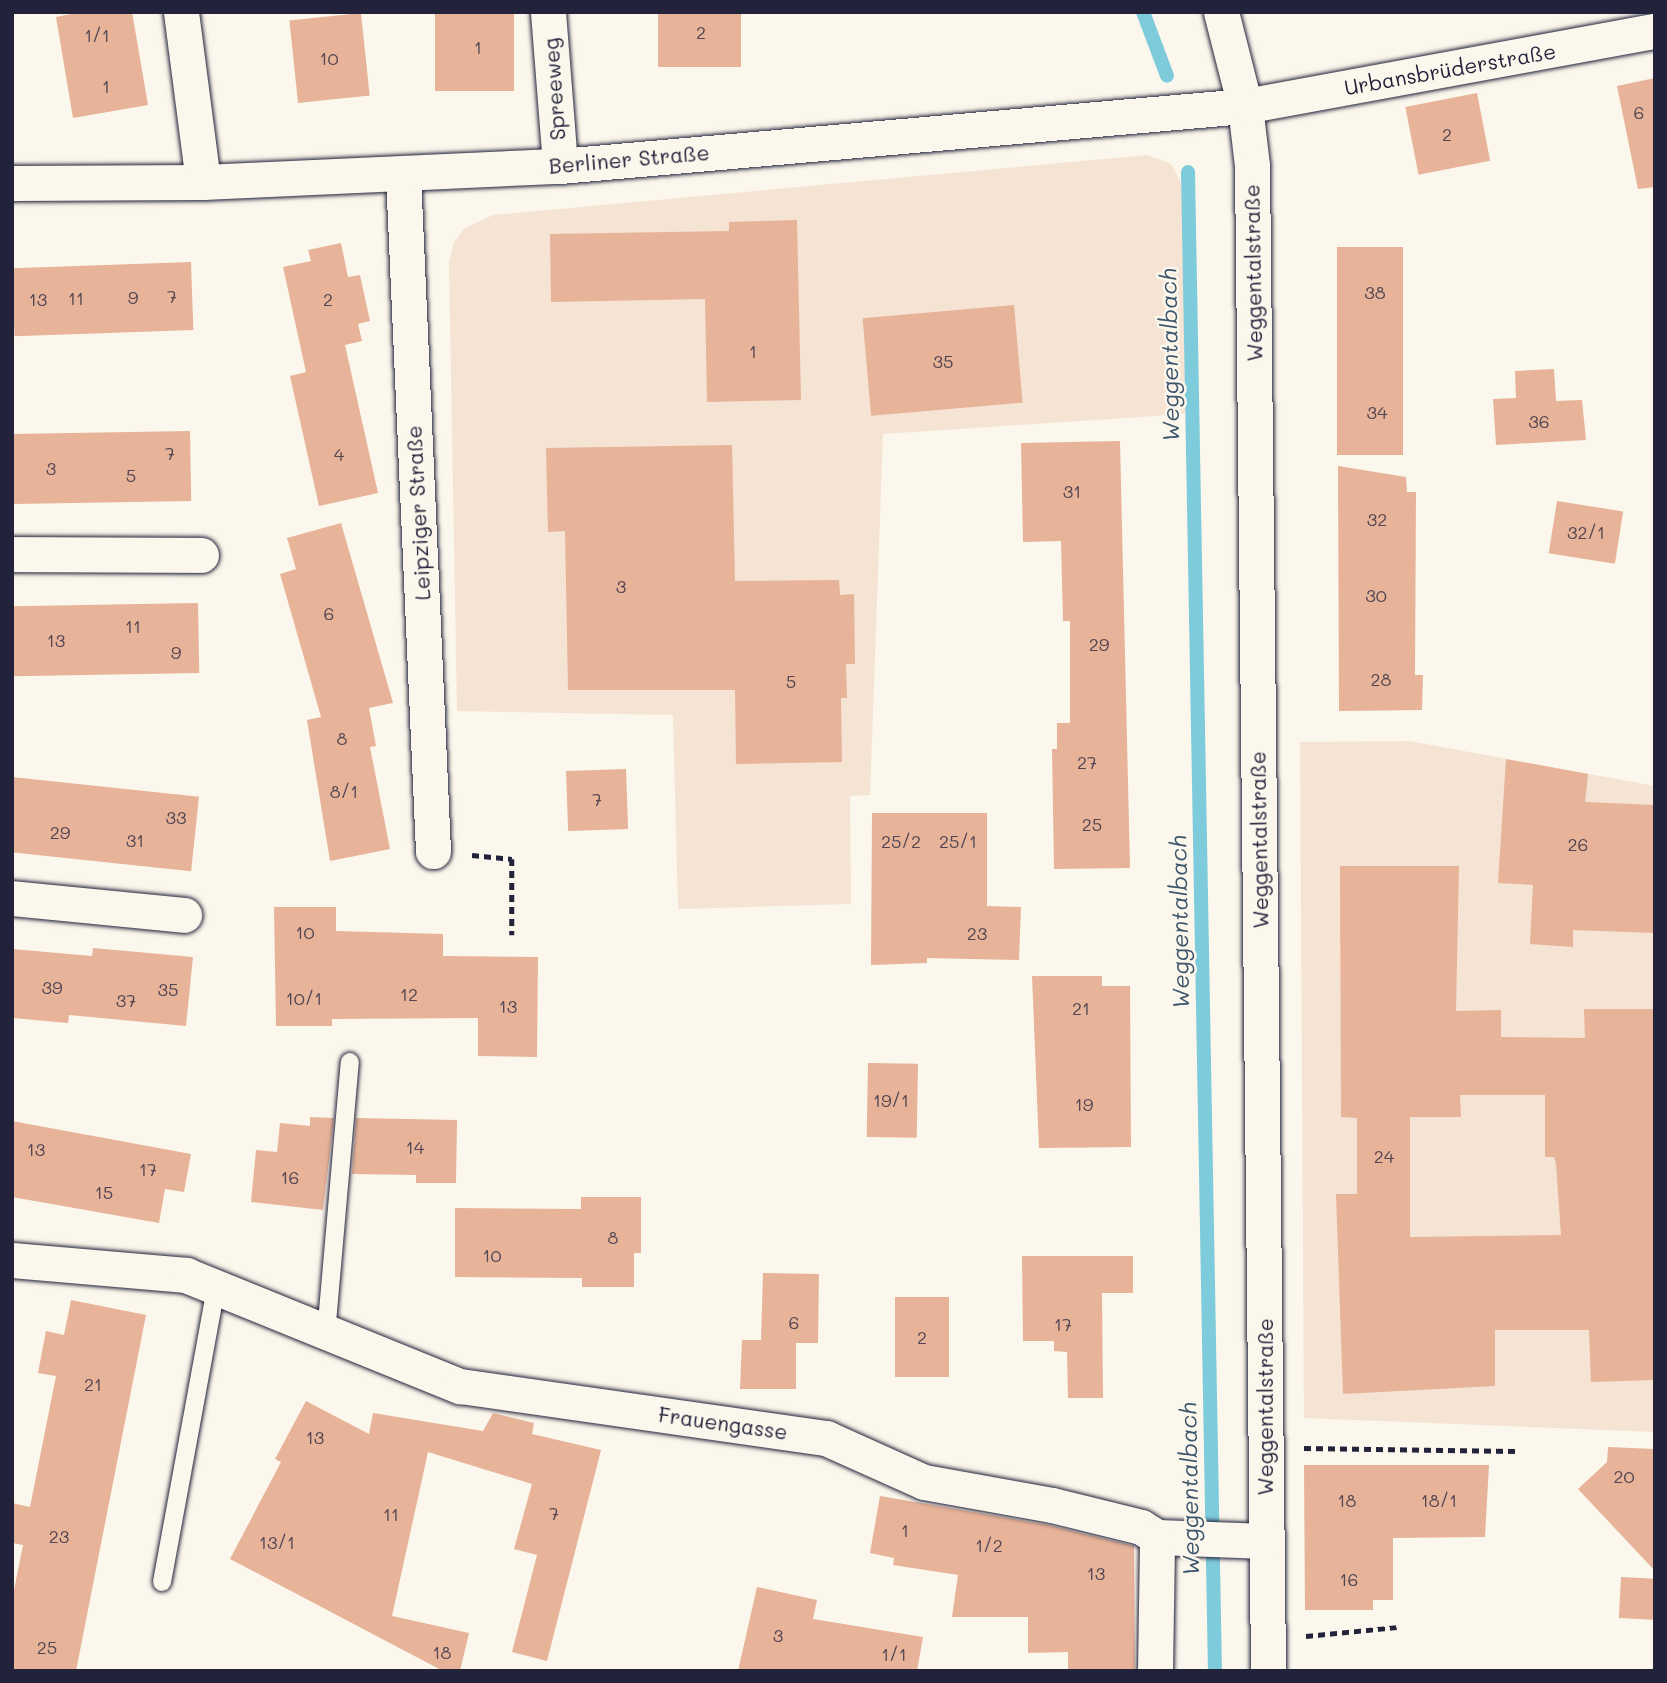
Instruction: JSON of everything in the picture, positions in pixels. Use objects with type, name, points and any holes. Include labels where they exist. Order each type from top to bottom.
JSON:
[{"type":"street","points":[[181,12],[203,182]]},
{"type":"street","name":"Spreeweg","points":[[548,12],[559,166]]},
{"type":"street","name":"Weggentalstraße","points":[[1221,12],[1245,106],[1252,166],[1265,1447],[1251,1542],[1267,1655]]},
{"type":"street","name":"Urbansbrüderstraße","points":[[1245,106],[1655,31]]},
{"type":"street","name":"Berliner Straße","points":[[12,183],[203,182],[559,166],[1245,106]]},
{"type":"street","name":"Leipziger Straße","points":[[403,175],[433,851]]},
{"type":"street","points":[[12,554],[201,555]]},
{"type":"street","points":[[12,898],[184,915]]},
{"type":"street","name":"Frauengasse","points":[[12,1260],[201,1281],[326,1334],[460,1386],[827,1438],[924,1482],[1052,1505],[1141,1527],[1169,1540],[1251,1542]]},
{"type":"street","points":[[1155,1671],[1169,1540]]},
{"type":"lane","points":[[326,1334],[350,1062]]},
{"type":"lane","points":[[162,1582],[201,1281]]},
{"type":"path","points":[[433,851],[512,859],[512,935]]},
{"type":"path","points":[[1265,1447],[1515,1451]]},
{"type":"path","points":[[1267,1655],[1397,1628]]},
{"type":"shaded area","points":[[1148,155],[1171,164],[1184,188],[1185,414],[883,434],[870,795],[850,796],[851,904],[678,909],[673,715],[457,711],[449,261],[454,242],[465,228],[493,215]]},
{"type":"shaded area","points":[[1409,741],[1655,786],[1655,1432],[1304,1418],[1300,742]]},
{"type":"building","points":[[81,12],[132,12],[148,105],[73,118],[56,17]]},
{"type":"building","points":[[435,12],[514,12],[514,91],[435,91]]},
{"type":"building","points":[[658,12],[741,12],[741,67],[658,67]]},
{"type":"building","points":[[361,13],[370,96],[298,103],[289,21]]},
{"type":"building","points":[[1655,78],[1655,187],[1638,189],[1617,86]]},
{"type":"building","points":[[1477,93],[1490,161],[1419,175],[1405,107]]},
{"type":"building","points":[[797,220],[801,400],[707,402],[705,299],[551,302],[550,234],[729,231],[729,222]]},
{"type":"building","points":[[341,243],[348,277],[360,275],[370,321],[358,324],[362,341],[345,345],[378,493],[319,506],[290,376],[306,372],[283,267],[311,261],[308,250]]},
{"type":"building","points":[[1337,247],[1403,247],[1403,455],[1337,455]]},
{"type":"building","points":[[191,262],[193,330],[14,336],[12,268]]},
{"type":"building","points":[[1014,305],[1023,403],[871,416],[863,318]]},
{"type":"building","points":[[1554,369],[1556,401],[1582,400],[1586,440],[1496,445],[1493,399],[1516,398],[1515,371]]},
{"type":"building","points":[[190,431],[191,501],[13,504],[12,434]]},
{"type":"building","points":[[1120,441],[1130,868],[1054,869],[1052,749],[1057,749],[1057,723],[1070,723],[1070,621],[1063,621],[1061,541],[1023,542],[1021,443]]},
{"type":"building","points":[[732,445],[735,581],[839,580],[840,595],[854,594],[855,664],[846,664],[847,698],[841,698],[842,762],[736,764],[735,690],[568,690],[565,531],[548,532],[546,448]]},
{"type":"building","points":[[1338,466],[1406,477],[1407,492],[1416,492],[1415,675],[1423,675],[1422,710],[1339,711]]},
{"type":"building","points":[[1557,501],[1623,511],[1615,564],[1549,553]]},
{"type":"building","points":[[341,523],[393,703],[369,708],[376,746],[370,747],[390,849],[330,861],[307,720],[321,717],[280,574],[296,569],[287,538]]},
{"type":"building","points":[[198,603],[199,673],[13,676],[12,606]]},
{"type":"building","points":[[1506,759],[1588,774],[1585,802],[1655,805],[1655,933],[1573,930],[1573,947],[1530,944],[1533,885],[1498,883]]},
{"type":"building","points":[[626,769],[628,829],[568,831],[566,771]]},
{"type":"building","points":[[12,777],[199,797],[191,871],[12,852]]},
{"type":"building","points":[[872,813],[987,813],[987,906],[1021,907],[1019,960],[927,958],[927,963],[871,965]]},
{"type":"building","points":[[1340,866],[1459,866],[1456,1011],[1501,1010],[1501,1037],[1585,1038],[1584,1009],[1655,1009],[1655,1380],[1591,1382],[1589,1330],[1495,1330],[1495,1386],[1343,1394],[1336,1194],[1357,1194],[1357,1118],[1341,1117]],"holes":[[[1460,1095],[1545,1095],[1545,1157],[1554,1157],[1556,1164],[1561,1235],[1410,1237],[1410,1117],[1461,1117]]]},
{"type":"building","points":[[274,907],[336,907],[336,931],[443,934],[443,956],[538,957],[537,1057],[478,1056],[478,1018],[332,1019],[332,1026],[276,1026]]},
{"type":"building","points":[[93,948],[193,957],[186,1026],[69,1015],[68,1023],[12,1018],[12,949],[92,956]]},
{"type":"building","points":[[1032,976],[1102,976],[1102,986],[1130,986],[1131,1147],[1039,1148]]},
{"type":"building","points":[[868,1063],[918,1064],[917,1138],[867,1137]]},
{"type":"building","points":[[310,1117],[334,1118],[323,1210],[251,1202],[256,1150],[277,1152],[280,1123],[310,1126]]},
{"type":"building","points":[[356,1118],[457,1120],[456,1183],[416,1183],[416,1175],[352,1174]]},
{"type":"building","points":[[12,1121],[191,1154],[184,1192],[165,1189],[159,1223],[12,1197]]},
{"type":"building","points":[[581,1197],[641,1197],[641,1253],[634,1253],[634,1287],[582,1287],[582,1278],[455,1277],[455,1208],[581,1209]]},
{"type":"building","points":[[1022,1256],[1133,1256],[1133,1293],[1102,1293],[1103,1398],[1068,1398],[1067,1352],[1054,1351],[1054,1341],[1023,1341]]},
{"type":"building","points":[[763,1273],[819,1274],[818,1343],[796,1343],[796,1389],[740,1389],[742,1340],[761,1340]]},
{"type":"building","points":[[895,1297],[949,1297],[949,1377],[895,1377]]},
{"type":"building","points":[[71,1300],[146,1315],[76,1671],[12,1671],[12,1600],[23,1545],[12,1543],[12,1503],[30,1507],[56,1376],[38,1373],[46,1331],[64,1335]]},
{"type":"building","points":[[306,1401],[369,1434],[373,1413],[483,1431],[493,1413],[534,1423],[532,1434],[601,1450],[547,1661],[512,1652],[537,1555],[514,1549],[532,1484],[428,1452],[392,1616],[469,1633],[460,1671],[443,1671],[230,1559],[281,1462],[275,1459]]},
{"type":"building","points":[[1608,1447],[1655,1449],[1655,1571],[1578,1489],[1607,1462]]},
{"type":"building","points":[[1304,1465],[1489,1465],[1485,1537],[1393,1538],[1393,1600],[1373,1600],[1373,1610],[1305,1610]]},
{"type":"building","points":[[880,1496],[1048,1525],[1134,1546],[1135,1671],[1068,1671],[1068,1652],[1028,1653],[1028,1617],[952,1617],[958,1575],[893,1565],[894,1558],[870,1553]]},
{"type":"building","points":[[1621,1577],[1655,1579],[1653,1620],[1619,1618]]},
{"type":"building","points":[[757,1587],[817,1600],[813,1619],[923,1637],[917,1671],[738,1671]]},
{"type":"waterway","name":"Weggentalbach","points":[[1143,12],[1167,76]]},
{"type":"waterway","name":"Weggentalbach","points":[[1188,172],[1215,1671]]}]
